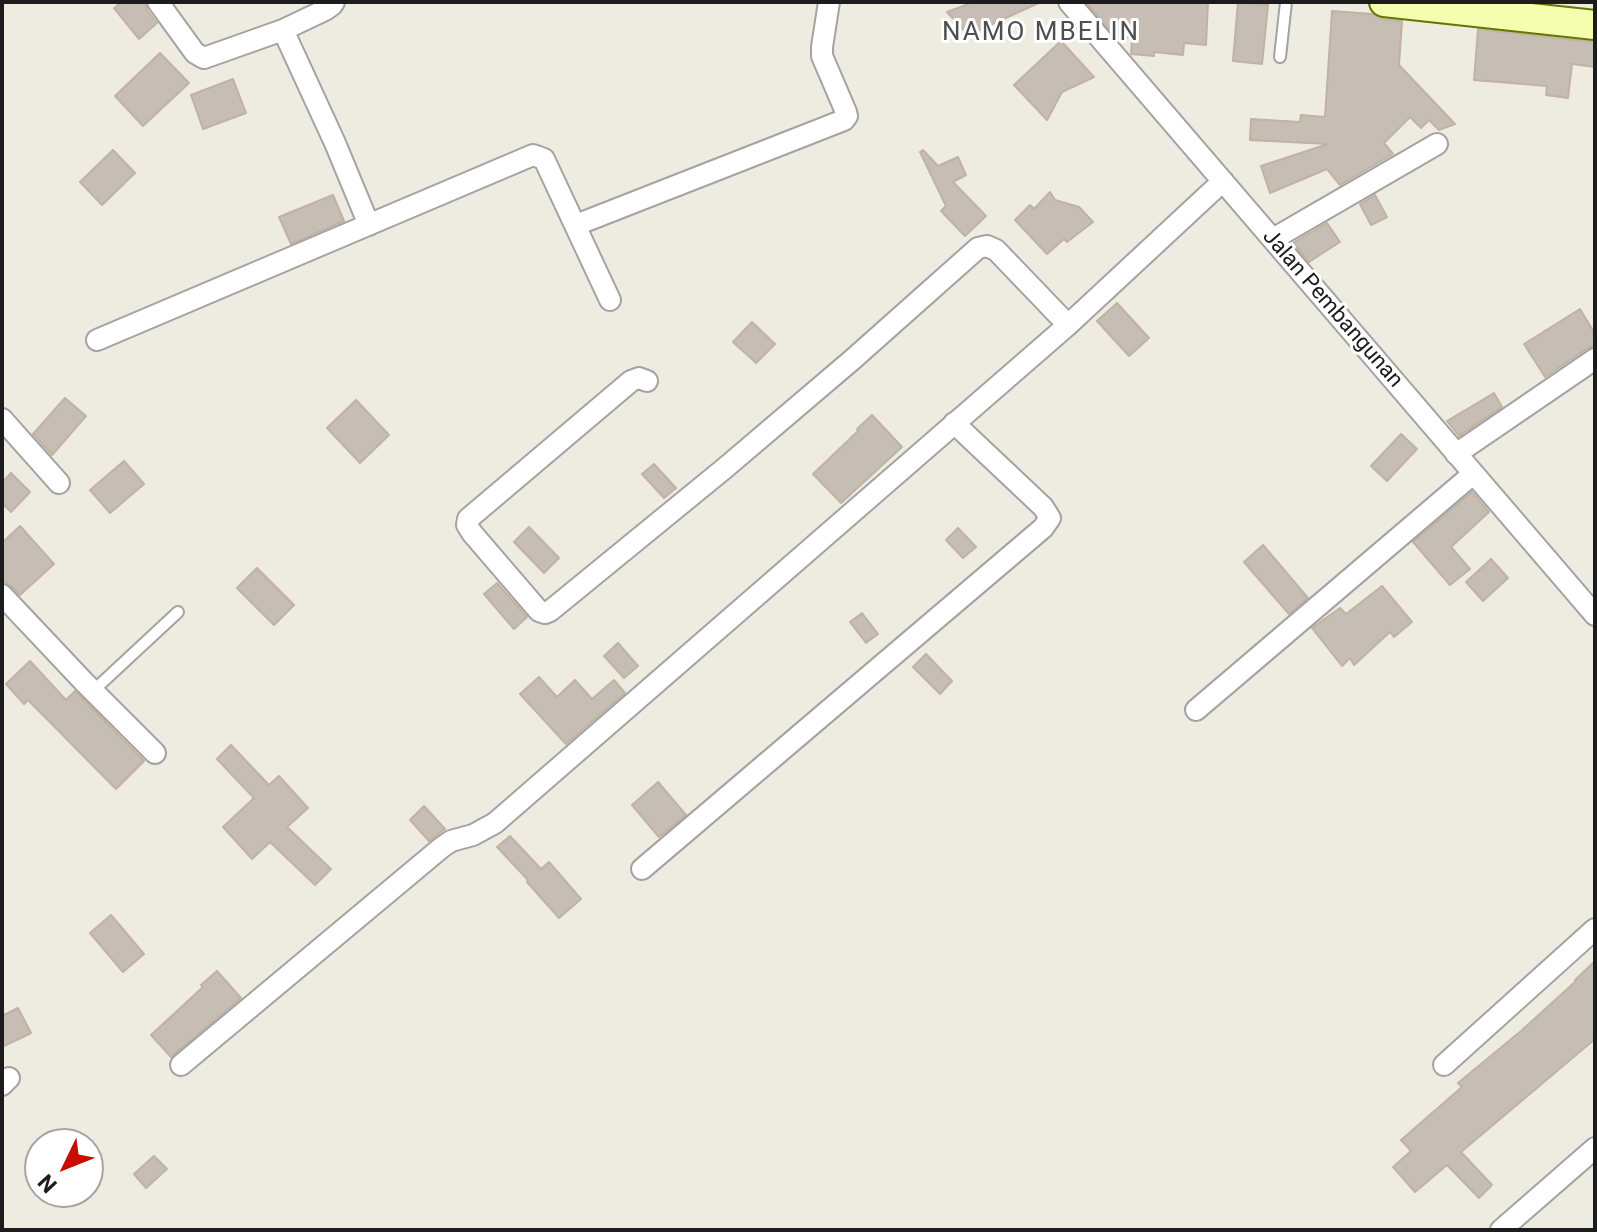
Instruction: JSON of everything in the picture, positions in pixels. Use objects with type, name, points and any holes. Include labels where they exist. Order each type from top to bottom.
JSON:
[{"type":"main road","points":[[1384,2],[1595,25]]},
{"type":"street","points":[[158,2],[195,53],[204,58],[283,30],[325,10],[334,2]]},
{"type":"street","points":[[576,225],[844,120],[846,112],[822,56],[829,2]]},
{"type":"street","name":"Jalan Pembangunan","points":[[1069,2],[1595,615]]},
{"type":"street","points":[[283,30],[369,225]]},
{"type":"street","points":[[1273,239],[1437,144]]},
{"type":"street","points":[[97,340],[533,155],[544,159],[610,300]]},
{"type":"street","points":[[181,1065],[441,848],[495,823],[1068,325],[1223,181]]},
{"type":"street","points":[[647,381],[639,378],[631,381],[468,519],[467,525],[472,533],[539,611],[550,611],[725,468],[978,248],[987,246],[996,250],[1068,325]]},
{"type":"street","points":[[1456,454],[1595,359]]},
{"type":"street","points":[[2,419],[59,483]]},
{"type":"street","points":[[642,869],[1043,528],[1050,518],[1043,507],[954,423]]},
{"type":"street","points":[[1196,710],[1473,474]]},
{"type":"street","points":[[2,595],[155,753]]},
{"type":"street","points":[[1444,1065],[1595,929]]},
{"type":"street","points":[[1501,1230],[1595,1148]]},
{"type":"lane","points":[[1280,57],[1286,2]]},
{"type":"lane","points":[[93,691],[178,612]]},
{"type":"building","points":[[122,2],[145,2],[157,23],[139,39],[114,8]]},
{"type":"building","points":[[974,2],[1041,2],[968,35],[947,12]]},
{"type":"building","points":[[1086,2],[1208,2],[1206,45],[1184,43],[1183,55],[1154,52],[1154,56],[1131,54],[1132,38],[1115,36]]},
{"type":"building","points":[[1238,2],[1268,5],[1262,64],[1233,61]]},
{"type":"building","points":[[1332,11],[1372,14],[1381,19],[1402,21],[1399,65],[1455,124],[1439,130],[1429,120],[1421,128],[1410,117],[1384,143],[1393,154],[1340,185],[1327,169],[1270,193],[1261,166],[1328,144],[1250,140],[1251,119],[1300,122],[1301,115],[1325,117]]},
{"type":"building","points":[[1478,29],[1595,42],[1595,67],[1572,64],[1568,98],[1546,95],[1547,86],[1474,80]]},
{"type":"building","points":[[1061,41],[1094,77],[1062,92],[1047,120],[1014,85]]},
{"type":"building","points":[[160,53],[189,83],[143,126],[115,96]]},
{"type":"building","points":[[233,79],[246,113],[203,129],[191,95]]},
{"type":"building","points":[[113,150],[135,173],[102,205],[80,182]]},
{"type":"building","points":[[923,150],[938,166],[958,157],[966,175],[953,182],[986,216],[965,236],[941,211],[946,206],[920,152]]},
{"type":"building","points":[[1050,192],[1055,200],[1079,207],[1093,222],[1067,242],[1064,239],[1047,254],[1015,220],[1030,205],[1034,209]]},
{"type":"building","points":[[333,195],[344,221],[291,244],[279,217]]},
{"type":"building","points":[[1375,195],[1387,217],[1371,225],[1360,204]]},
{"type":"building","points":[[1327,223],[1340,242],[1309,262],[1293,243]]},
{"type":"building","points":[[1117,303],[1149,338],[1129,356],[1097,321]]},
{"type":"building","points":[[1580,309],[1595,334],[1595,346],[1545,377],[1524,344]]},
{"type":"building","points":[[752,322],[775,344],[756,363],[733,342]]},
{"type":"building","points":[[1494,393],[1502,407],[1459,436],[1447,421]]},
{"type":"building","points":[[65,398],[86,416],[52,455],[33,434]]},
{"type":"building","points":[[356,400],[389,435],[360,463],[327,428]]},
{"type":"building","points":[[872,415],[902,447],[841,503],[813,474]]},
{"type":"building","points":[[1401,434],[1417,449],[1387,481],[1371,466]]},
{"type":"building","points":[[124,461],[144,484],[110,513],[90,490]]},
{"type":"building","points":[[654,464],[676,488],[664,498],[642,474]]},
{"type":"building","points":[[11,473],[30,492],[11,512],[2,503],[2,483]]},
{"type":"building","points":[[1472,492],[1489,512],[1451,547],[1470,569],[1450,585],[1413,542]]},
{"type":"building","points":[[20,526],[54,564],[20,595],[2,580],[2,543]]},
{"type":"building","points":[[529,527],[559,558],[544,573],[514,542]]},
{"type":"building","points":[[958,528],[976,547],[963,558],[946,540]]},
{"type":"building","points":[[1263,545],[1308,598],[1289,614],[1244,562]]},
{"type":"building","points":[[1491,559],[1508,578],[1483,601],[1466,582]]},
{"type":"building","points":[[257,568],[294,605],[274,625],[237,588]]},
{"type":"building","points":[[497,583],[527,617],[514,629],[484,594]]},
{"type":"building","points":[[1382,586],[1412,622],[1394,637],[1390,632],[1354,665],[1350,658],[1342,666],[1312,628],[1340,608],[1346,614]]},
{"type":"building","points":[[862,613],[878,634],[866,643],[850,622]]},
{"type":"building","points":[[618,643],[638,666],[624,678],[604,656]]},
{"type":"building","points":[[926,654],[952,681],[940,694],[913,667]]},
{"type":"building","points":[[30,661],[66,700],[75,691],[144,761],[116,789],[28,700],[24,704],[6,684]]},
{"type":"building","points":[[539,677],[557,697],[575,680],[592,699],[614,680],[625,693],[566,744],[520,694]]},
{"type":"building","points":[[231,745],[269,785],[279,776],[308,808],[287,827],[331,869],[315,885],[270,842],[252,859],[223,827],[254,798],[217,759]]},
{"type":"building","points":[[658,782],[686,815],[659,837],[632,805]]},
{"type":"building","points":[[424,806],[445,829],[429,841],[410,820]]},
{"type":"building","points":[[510,836],[541,869],[549,862],[581,899],[559,918],[497,847]]},
{"type":"building","points":[[111,915],[144,954],[123,972],[90,933]]},
{"type":"building","points":[[1595,961],[1595,1039],[1461,1152],[1492,1185],[1479,1198],[1447,1165],[1415,1192],[1393,1167],[1411,1151],[1401,1140],[1462,1087],[1458,1083],[1521,1031]]},
{"type":"building","points":[[217,971],[241,998],[171,1057],[151,1035]]},
{"type":"building","points":[[18,1008],[31,1033],[2,1047],[2,1016]]},
{"type":"building","points":[[154,1156],[167,1169],[146,1188],[134,1174]]},
{"type":"district","name":"NAMO MBELIN","points":[[1041,33]]}]
